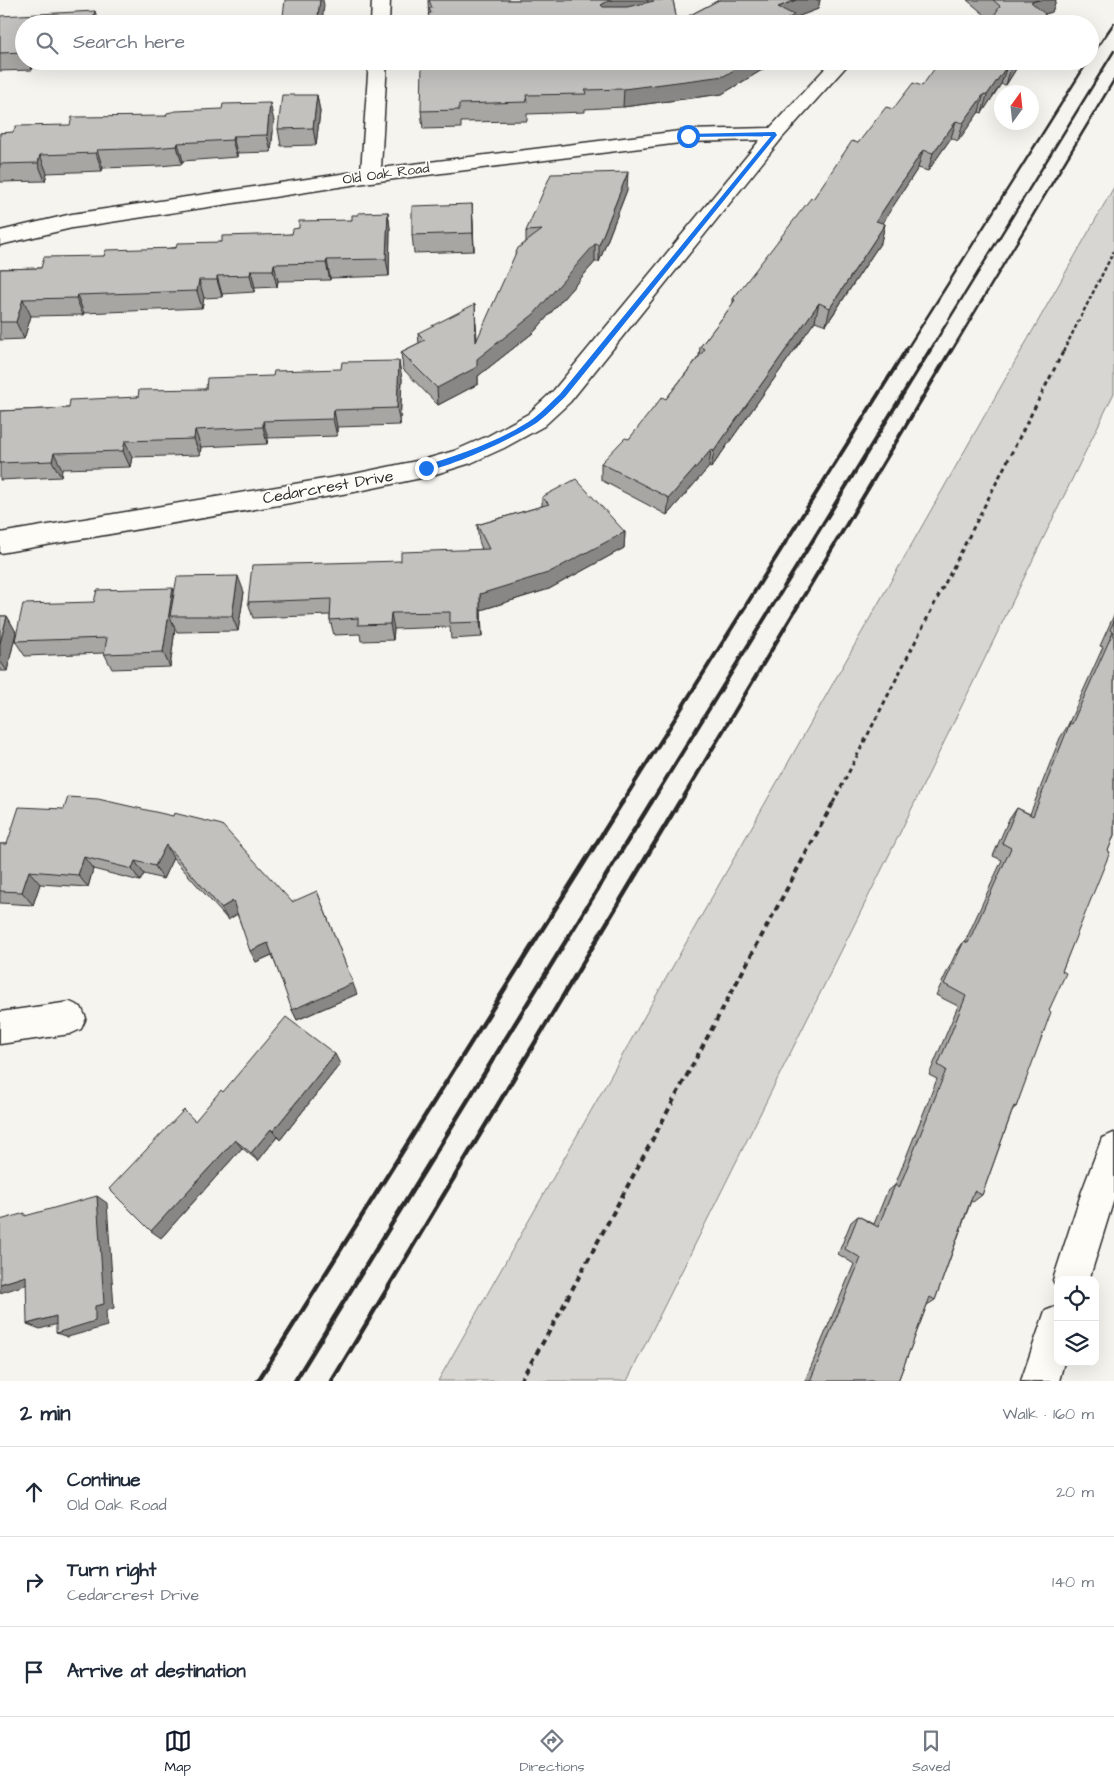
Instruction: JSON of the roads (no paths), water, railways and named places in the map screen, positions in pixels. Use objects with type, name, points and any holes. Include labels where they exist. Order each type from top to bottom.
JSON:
[{"type":"street","points":[[380,15],[381,0]]},
{"type":"street","points":[[371,176],[377,70]]},
{"type":"street","name":"Cedarcrest Drive","points":[[0,543],[388,476],[435,466],[462,457],[496,442],[536,420],[562,396],[775,134],[834,70]]},
{"type":"street","name":"Old Oak Road","points":[[0,238],[72,220],[371,176],[688,136],[775,134]]},
{"type":"street","points":[[0,1028],[70,1018]]},
{"type":"street","points":[[1072,1276],[1114,1150]]},
{"type":"street","points":[[1040,1381],[1054,1337]]},
{"type":"railway","points":[[1099,45],[1114,23]]},
{"type":"railway","points":[[929,352],[1114,51]]},
{"type":"railway","points":[[905,352],[1082,70]]},
{"type":"railway","points":[[951,352],[1114,80]]},
{"type":"railway","points":[[622,803],[906,350]]},
{"type":"railway","points":[[651,803],[930,350]]},
{"type":"railway","points":[[680,803],[951,350]]},
{"type":"railway","points":[[258,1381],[623,801]]},
{"type":"railway","points":[[295,1381],[652,801]]},
{"type":"railway","points":[[332,1381],[680,801]]}]
